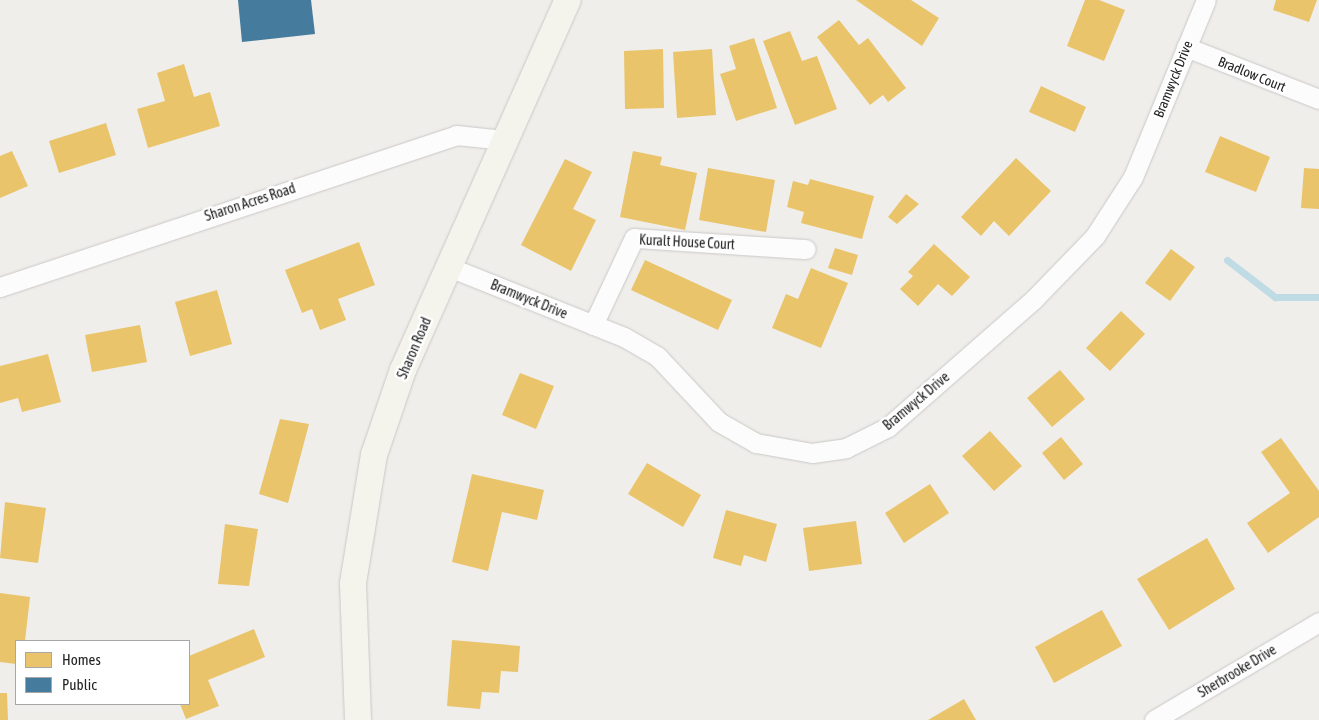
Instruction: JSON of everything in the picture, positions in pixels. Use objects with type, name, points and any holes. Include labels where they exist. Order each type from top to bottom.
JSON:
[{"type":"main road","name":"Sharon Road","points":[[358,720],[353,583],[368,480],[403,370],[568,0]]},
{"type":"street","name":"Bramwyck Drive","points":[[449,267],[593,325],[658,357],[719,422],[756,443],[816,453],[866,440],[888,427],[1034,299],[1096,236],[1132,177],[1206,0]]},
{"type":"street","name":"Bradlow Court","points":[[1186,47],[1319,99]]},
{"type":"street","name":"Sharon Acres Road","points":[[0,287],[456,135],[504,140]]},
{"type":"street","name":"Kuralt House Court","points":[[593,325],[634,238],[806,249]]},
{"type":"street","name":"Sherbrooke Drive","points":[[1154,720],[1319,622]]},
{"type":"building: Homes","points":[[856,0],[911,0],[939,18],[922,46]]},
{"type":"building: Homes","points":[[1085,0],[1099,0],[1125,10],[1104,61],[1067,46]]},
{"type":"building: Homes","points":[[1276,0],[1317,0],[1309,22],[1273,10]]},
{"type":"building: Homes","points":[[839,20],[859,45],[868,38],[906,88],[888,102],[883,95],[870,105],[817,37]]},
{"type":"building: Homes","points":[[790,31],[802,61],[817,56],[837,109],[795,125],[763,41]]},
{"type":"building: Homes","points":[[754,38],[777,108],[736,121],[720,74],[736,69],[729,46]]},
{"type":"building: Homes","points":[[663,49],[664,108],[625,109],[624,51]]},
{"type":"building: Homes","points":[[712,49],[716,115],[677,118],[673,52]]},
{"type":"building: Homes","points":[[184,64],[194,97],[210,92],[220,126],[148,148],[137,109],[165,101],[157,73]]},
{"type":"building: Homes","points":[[1041,86],[1086,107],[1075,132],[1029,112]]},
{"type":"building: Homes","points":[[106,123],[116,155],[59,173],[49,141]]},
{"type":"building: Homes","points":[[1220,136],[1270,157],[1256,192],[1205,172]]},
{"type":"building: Homes","points":[[12,151],[28,186],[0,198],[0,156]]},
{"type":"building: Homes","points":[[633,151],[662,157],[660,165],[697,173],[685,230],[620,217]]},
{"type":"building: Homes","points":[[1016,158],[1051,191],[1009,236],[994,221],[981,236],[961,217]]},
{"type":"building: Homes","points":[[565,159],[592,172],[573,209],[596,220],[571,271],[521,245]]},
{"type":"building: Homes","points":[[708,168],[775,180],[766,232],[699,220]]},
{"type":"building: Homes","points":[[1304,168],[1319,169],[1319,209],[1301,208]]},
{"type":"building: Homes","points":[[810,179],[874,196],[862,239],[801,223],[804,212],[787,207],[793,181],[808,185]]},
{"type":"building: Homes","points":[[906,194],[919,204],[897,224],[888,217]]},
{"type":"building: Homes","points":[[359,242],[375,285],[338,299],[346,320],[320,330],[312,309],[302,313],[285,270]]},
{"type":"building: Homes","points":[[934,244],[970,277],[952,296],[938,284],[918,306],[900,289],[913,276],[908,272]]},
{"type":"building: Homes","points":[[835,248],[858,255],[852,275],[828,268]]},
{"type":"building: Homes","points":[[1171,249],[1195,267],[1170,301],[1145,283]]},
{"type":"building: Homes","points":[[645,260],[732,300],[718,330],[631,290]]},
{"type":"building: Homes","points":[[811,268],[848,283],[821,348],[772,328],[786,294],[798,299]]},
{"type":"building: Homes","points":[[217,290],[232,344],[190,356],[175,302]]},
{"type":"building: Homes","points":[[1121,311],[1145,334],[1110,371],[1086,348]]},
{"type":"building: Homes","points":[[140,325],[147,362],[92,372],[85,335]]},
{"type":"building: Homes","points":[[48,354],[61,402],[22,412],[18,398],[0,403],[0,366]]},
{"type":"building: Homes","points":[[1060,370],[1085,399],[1052,427],[1027,398]]},
{"type":"building: Homes","points":[[520,373],[554,386],[536,429],[502,415]]},
{"type":"building: Homes","points":[[280,419],[309,424],[288,503],[259,494]]},
{"type":"building: Homes","points":[[990,431],[1022,466],[994,491],[962,456]]},
{"type":"building: Homes","points":[[1061,437],[1083,464],[1064,480],[1042,453]]},
{"type":"building: Homes","points":[[1281,438],[1319,491],[1319,517],[1268,553],[1247,523],[1290,493],[1261,452]]},
{"type":"building: Homes","points":[[647,463],[701,495],[683,527],[628,494]]},
{"type":"building: Homes","points":[[472,474],[544,490],[537,520],[502,512],[488,571],[452,562]]},
{"type":"building: Homes","points":[[930,484],[949,513],[904,543],[885,513]]},
{"type":"building: Homes","points":[[5,502],[46,508],[38,563],[0,558]]},
{"type":"building: Homes","points":[[726,510],[777,524],[766,562],[744,555],[741,566],[713,558]]},
{"type":"building: Homes","points":[[856,521],[862,564],[809,571],[803,528]]},
{"type":"building: Homes","points":[[225,524],[258,529],[249,586],[218,584]]},
{"type":"building: Homes","points":[[1207,538],[1235,589],[1169,630],[1137,579]]},
{"type":"building: Homes","points":[[0,593],[30,597],[25,640],[15,640],[15,664],[0,662]]},
{"type":"building: Homes","points":[[1102,610],[1122,646],[1054,683],[1035,647]]},
{"type":"building: Homes","points":[[254,629],[265,657],[208,680],[219,706],[186,719],[180,705],[190,705],[190,656]]},
{"type":"building: Homes","points":[[452,640],[520,646],[518,672],[501,671],[499,693],[482,692],[480,709],[447,706]]},
{"type":"building: Homes","points":[[0,693],[7,693],[8,720],[0,720]]},
{"type":"building: Homes","points":[[964,699],[976,720],[928,720]]},
{"type":"building: Public","points":[[238,0],[311,0],[315,34],[242,42]]},
{"type":"waterway","points":[[1227,260],[1275,297],[1319,297]]}]
